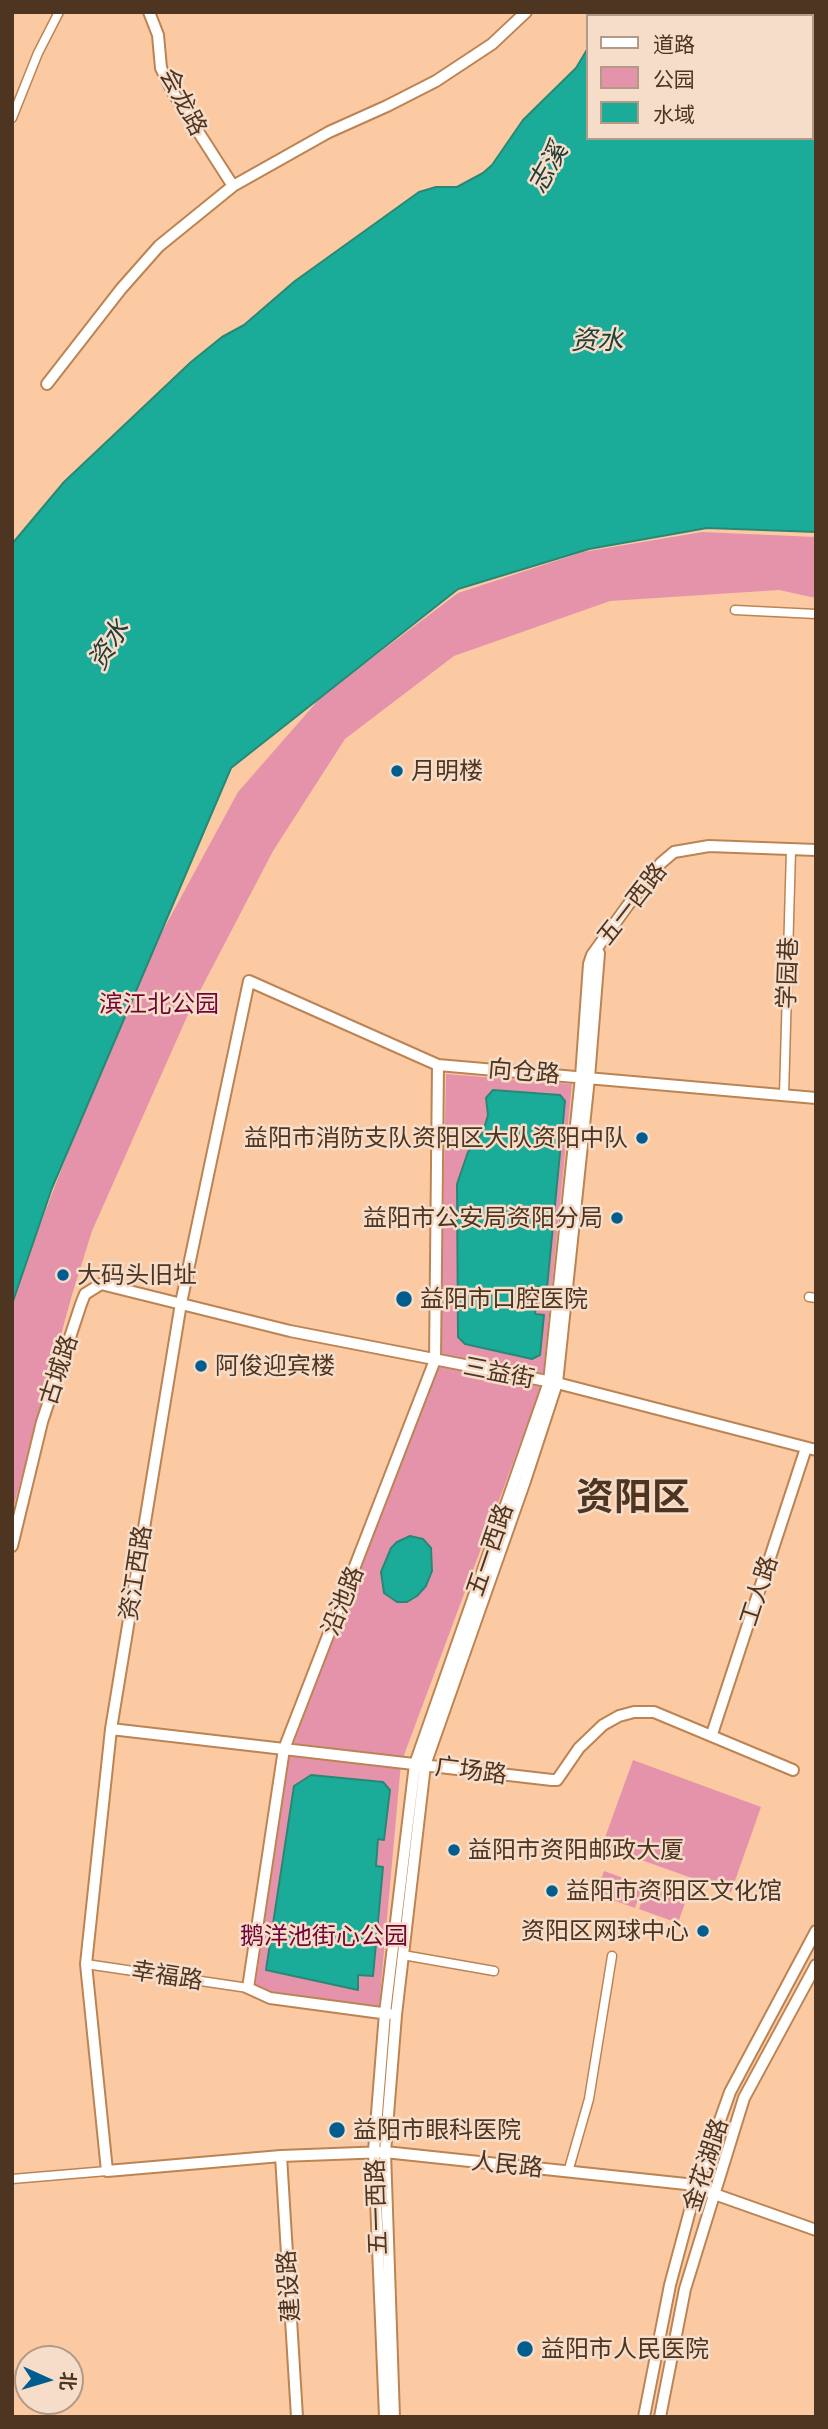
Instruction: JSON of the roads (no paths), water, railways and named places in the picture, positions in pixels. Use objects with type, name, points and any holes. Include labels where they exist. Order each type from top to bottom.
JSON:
[{"type":"street","points":[[12,118],[38,53],[59,12]]},
{"type":"street","name":"会龙路","points":[[149,12],[158,35],[161,68],[174,94],[233,186]]},
{"type":"street","points":[[47,384],[121,289],[159,246],[233,186],[329,132],[436,81],[492,44],[526,12]]},
{"type":"street","points":[[734,610],[816,614]]},
{"type":"street","name":"五一西路","points":[[420,1764],[525,1480],[553,1382],[585,1077],[589,964],[592,955],[661,863],[674,852],[709,846],[816,850]]},
{"type":"street","name":"学园巷","points":[[784,1095],[792,850]]},
{"type":"street","name":"向仓路","points":[[249,981],[438,1065],[816,1098]]},
{"type":"street","name":"资江西路","points":[[107,2171],[86,1964],[111,1729],[181,1303],[249,981]]},
{"type":"street","name":"沿池路","points":[[248,1988],[284,1749],[435,1360],[438,1065]]},
{"type":"street","name":"古城路","points":[[12,1546],[42,1422],[85,1294],[101,1284],[181,1303]]},
{"type":"street","name":"三益街","points":[[181,1303],[290,1331],[553,1382],[811,1449]]},
{"type":"street","name":"工人路","points":[[712,1734],[811,1449]]},
{"type":"street","name":"广场路","points":[[111,1729],[557,1780],[579,1748],[603,1725],[619,1716],[634,1712],[654,1712],[793,1770]]},
{"type":"street","points":[[390,2014],[402,1955],[420,1764]]},
{"type":"street","points":[[394,2417],[379,2151],[390,2014],[420,1764]]},
{"type":"street","name":"金花湖路","points":[[644,2417],[670,2285],[696,2188],[730,2092],[816,1931]]},
{"type":"street","points":[[402,1955],[494,1971]]},
{"type":"street","points":[[568,2172],[589,2099],[612,1956]]},
{"type":"street","name":"幸福路","points":[[86,1964],[248,1988]]},
{"type":"street","points":[[660,2417],[685,2289],[744,2098],[816,1965]]},
{"type":"street","points":[[248,1988],[270,1998],[390,2014]]},
{"type":"street","name":"五一西路","points":[[379,2151],[385,2417]]},
{"type":"street","name":"人民路","points":[[107,2171],[281,2156],[379,2151],[686,2184],[816,2230]]},
{"type":"street","name":"建设路","points":[[281,2156],[298,2417]]},
{"type":"street","points":[[12,2179],[107,2171]]},
{"type":"water","name":"资水","points":[[816,48],[816,532],[707,528],[589,549],[458,589],[231,768],[52,1188],[12,1304],[12,544],[64,482],[191,362],[222,337],[244,325],[295,281],[419,192],[436,187],[457,187],[483,173],[492,165],[523,120],[576,68],[586,51],[586,140],[814,140]]},
{"type":"water","points":[[493,1090],[560,1095],[565,1101],[547,1288],[538,1287],[535,1314],[544,1315],[540,1355],[532,1359],[465,1344],[458,1337],[457,1184],[468,1152],[483,1132],[488,1115],[486,1098]]},
{"type":"water","points":[[410,1536],[423,1539],[431,1548],[432,1571],[426,1586],[417,1596],[407,1602],[397,1602],[384,1593],[381,1572],[391,1548]]},
{"type":"water","points":[[311,1775],[383,1782],[390,1790],[384,1840],[378,1839],[376,1866],[383,1867],[373,1976],[358,1975],[358,1990],[266,1970],[294,1786]]},
{"type":"place","name":"月明楼","points":[[397,771]]},
{"type":"place","name":"益阳市消防支队资阳区大队资阳中队","points":[[642,1138]]},
{"type":"place","name":"益阳市公安局资阳分局","points":[[617,1218]]},
{"type":"place","name":"大码头旧址","points":[[63,1275]]},
{"type":"place","name":"益阳市口腔医院","points":[[404,1299]]},
{"type":"place","name":"阿俊迎宾楼","points":[[201,1366]]},
{"type":"place","name":"益阳市资阳邮政大厦","points":[[454,1850]]},
{"type":"place","name":"益阳市资阳区文化馆","points":[[552,1891]]},
{"type":"place","name":"资阳区网球中心","points":[[703,1931]]},
{"type":"place","name":"益阳市眼科医院","points":[[337,2130]]},
{"type":"place","name":"益阳市人民医院","points":[[525,2349]]},
{"type":"district","name":"资阳区","points":[[633,1498]]},
{"type":"water label","name":"志溪","points":[[548,168]]},
{"type":"park label","name":"滨江北公园","points":[[159,1004]]},
{"type":"park label","name":"鹅洋池街心公园","points":[[324,1936]]}]
